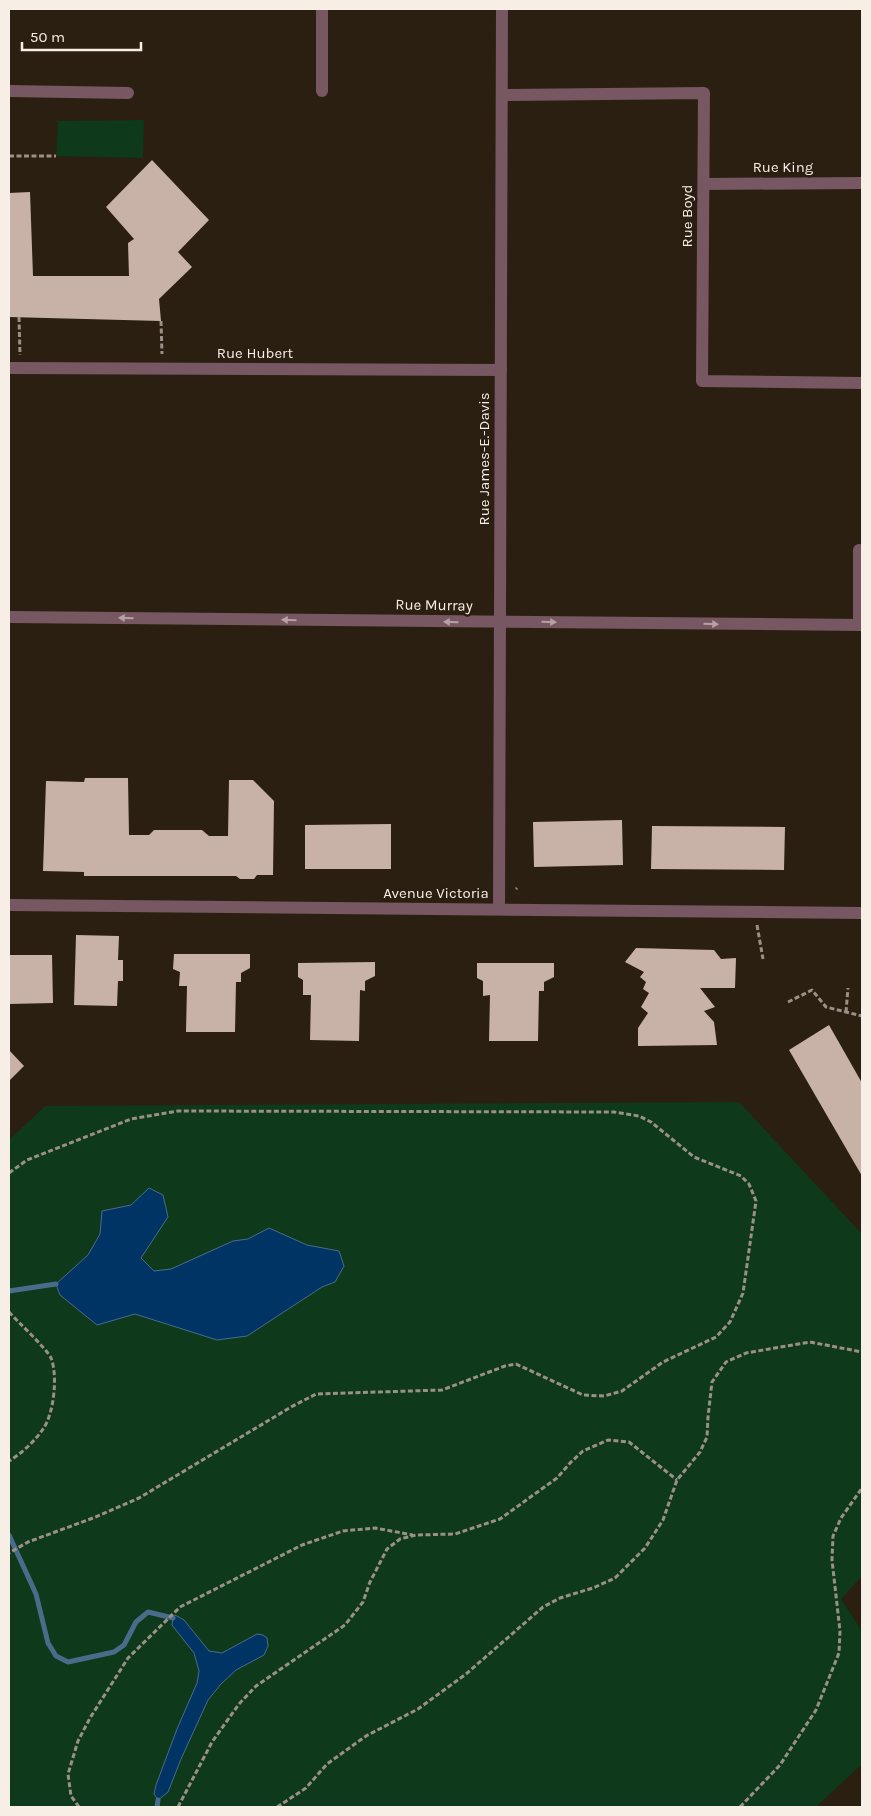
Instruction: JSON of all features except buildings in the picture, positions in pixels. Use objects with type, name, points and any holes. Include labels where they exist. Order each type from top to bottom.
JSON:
[{"type":"street","points":[[322,9],[322,91]]},
{"type":"street","name":"Rue James-E.-Davis","points":[[499,909],[502,9]]},
{"type":"street","points":[[9,91],[128,93]]},
{"type":"street","name":"Rue Boyd","points":[[502,95],[704,93],[702,381],[862,383]]},
{"type":"street","name":"Rue King","points":[[704,184],[862,183]]},
{"type":"street","name":"Rue Hubert","points":[[9,368],[501,370]]},
{"type":"street","name":"Rue Murray","points":[[9,617],[861,625],[859,550]]},
{"type":"street","name":"Avenue Victoria","points":[[9,905],[862,913]]},
{"type":"path","points":[[9,156],[56,156]]},
{"type":"path","points":[[18,317],[20,354]]},
{"type":"path","points":[[161,321],[162,354]]},
{"type":"path","points":[[755,912],[763,959]]},
{"type":"path","points":[[846,1012],[848,988]]},
{"type":"path","points":[[788,1002],[812,990],[826,1007],[862,1016]]},
{"type":"path","points":[[9,1173],[27,1160],[131,1118],[178,1111],[614,1112],[639,1116],[651,1122],[694,1157],[741,1176],[749,1184],[756,1201],[743,1293],[730,1322],[716,1337],[663,1362],[622,1390],[604,1396],[583,1394],[516,1364],[505,1366],[462,1384],[442,1390],[316,1394],[139,1498],[93,1518],[28,1542],[9,1553]]},
{"type":"path","points":[[9,1312],[50,1356],[55,1372],[53,1401],[44,1428],[16,1457],[9,1461]]},
{"type":"path","points":[[278,1807],[306,1788],[328,1764],[366,1736],[418,1709],[466,1674],[543,1607],[560,1598],[593,1588],[615,1578],[645,1548],[663,1520],[677,1480],[700,1452],[707,1437],[712,1382],[726,1362],[746,1352],[810,1342],[862,1352]]},
{"type":"path","points":[[80,1807],[71,1796],[68,1774],[78,1741],[90,1718],[128,1658],[180,1607],[302,1545],[343,1531],[375,1528],[416,1535],[455,1534],[500,1519],[557,1478],[584,1451],[608,1440],[629,1442],[677,1480]]},
{"type":"path","points":[[740,1807],[780,1765],[791,1750],[816,1710],[839,1653],[840,1631],[832,1560],[833,1536],[841,1518],[862,1488]]},
{"type":"path","points":[[178,1807],[212,1742],[238,1704],[256,1686],[345,1626],[363,1602],[370,1582],[387,1549],[400,1539],[416,1535]]},
{"type":"green space","points":[[144,120],[143,158],[56,156],[58,121]]},
{"type":"green space","points":[[739,1102],[862,1234],[862,1576],[841,1599],[862,1631],[862,1764],[816,1807],[9,1807],[9,1140],[45,1106]]},
{"type":"water","points":[[149,1188],[163,1195],[168,1217],[141,1258],[154,1271],[171,1269],[233,1241],[248,1239],[269,1228],[307,1245],[339,1251],[344,1266],[335,1282],[322,1287],[247,1336],[217,1340],[135,1314],[97,1325],[60,1295],[56,1284],[88,1255],[100,1234],[102,1211],[131,1205]]},
{"type":"water","points":[[175,1615],[184,1620],[209,1651],[222,1653],[257,1634],[267,1638],[268,1646],[264,1655],[236,1670],[208,1700],[168,1792],[158,1800],[154,1794],[156,1785],[197,1683],[199,1671],[194,1653],[172,1625]]},
{"type":"waterway","points":[[9,1291],[56,1284]]},
{"type":"waterway","points":[[9,1535],[36,1594],[48,1643],[56,1656],[68,1662],[114,1652],[124,1645],[136,1622],[148,1612],[173,1618]]},
{"type":"waterway","points":[[157,1807],[158,1800]]}]
